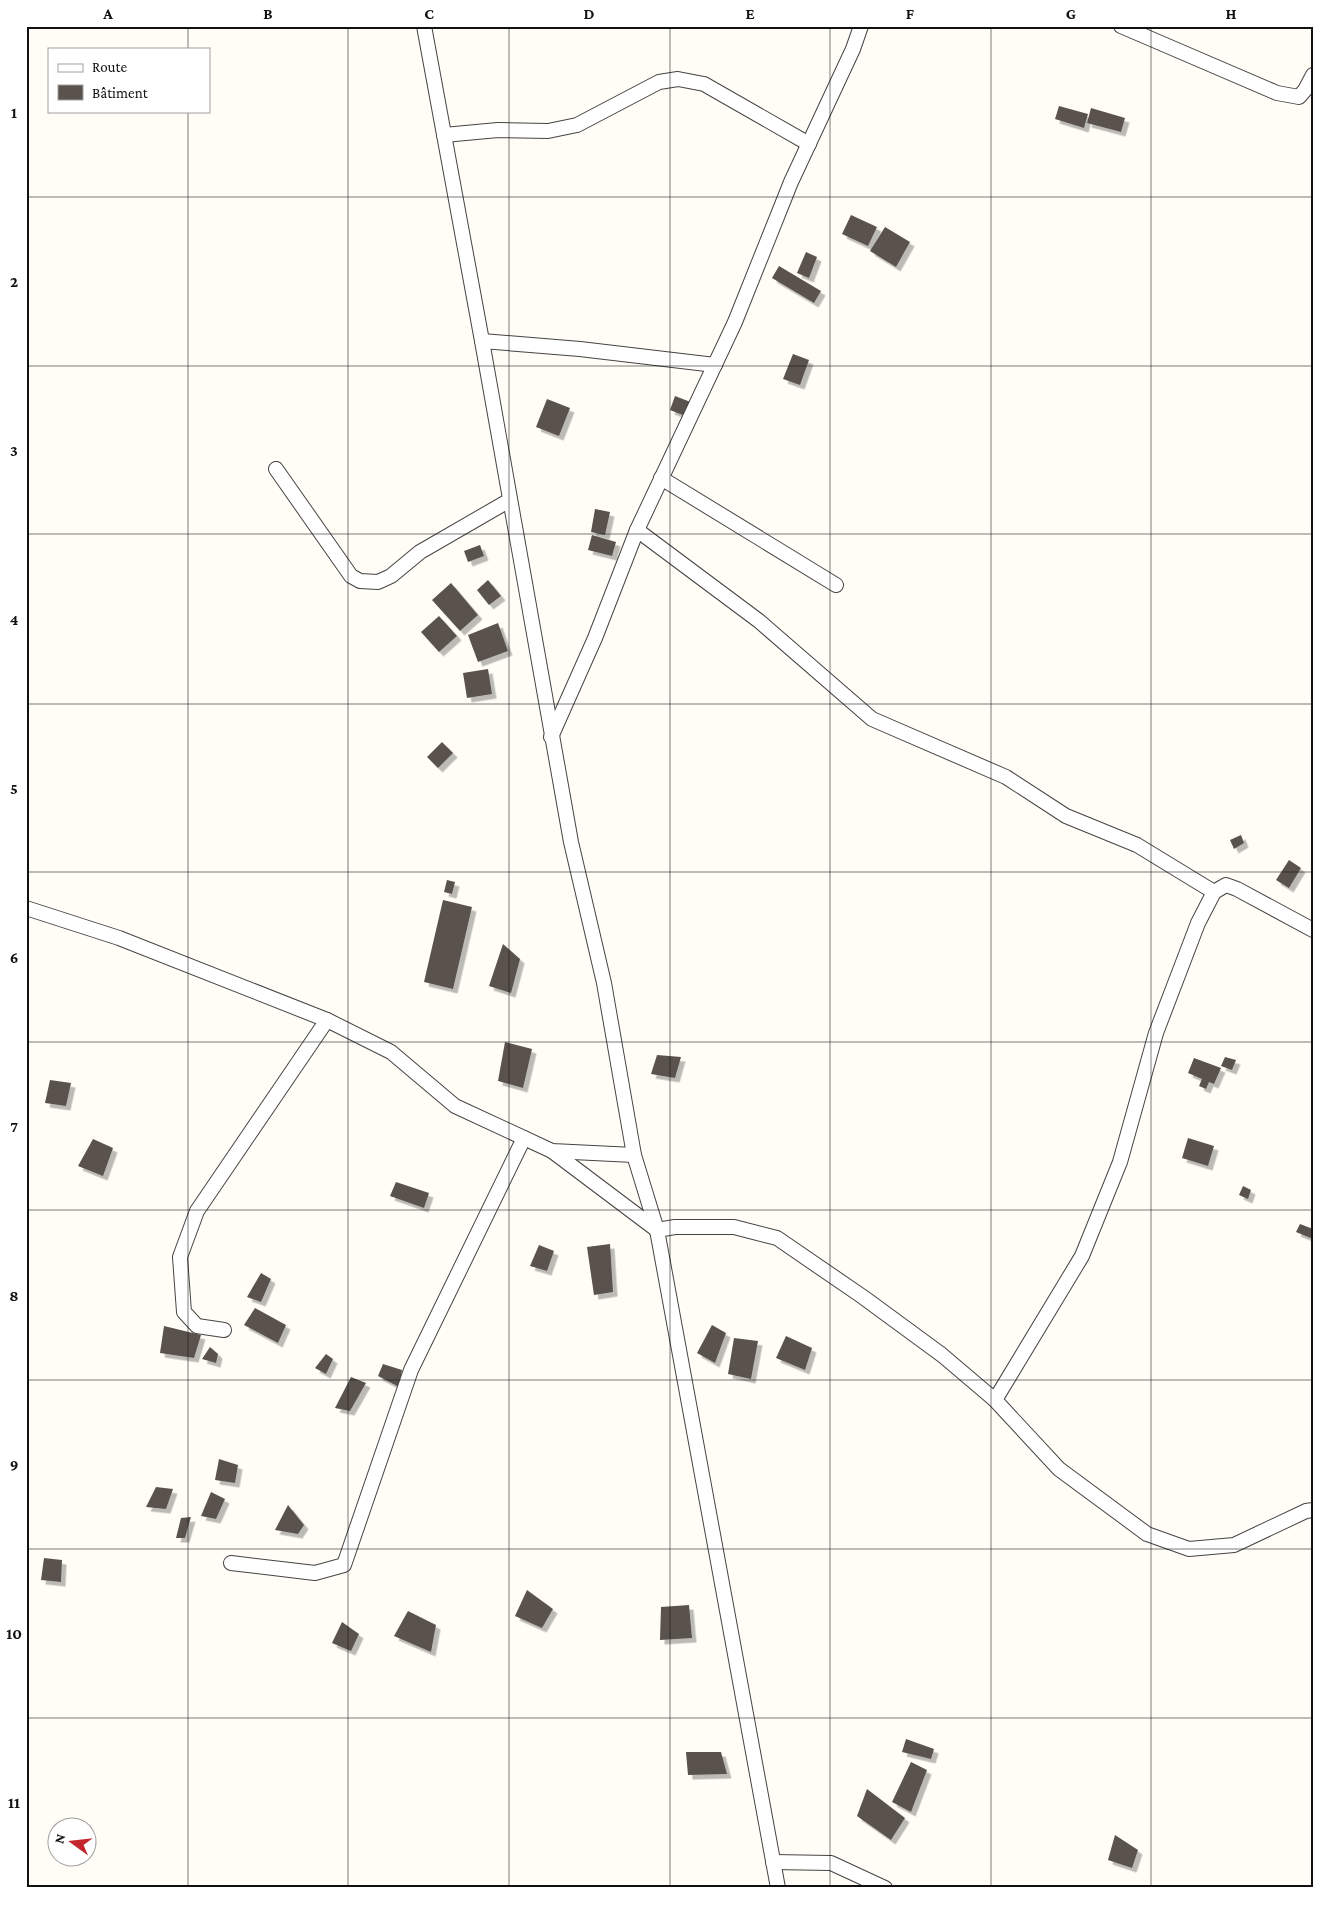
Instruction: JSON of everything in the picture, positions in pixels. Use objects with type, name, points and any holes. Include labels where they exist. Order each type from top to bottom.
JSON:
[{"type":"street","points":[[424,26],[482,341],[551,737],[571,842],[604,983],[634,1156],[657,1230],[778,1888]]},
{"type":"street","points":[[551,737],[595,638],[637,530],[748,292],[791,182],[853,49],[861,26]]},
{"type":"street","points":[[1121,26],[1277,93],[1299,97],[1313,75]]},
{"type":"street","points":[[444,134],[498,130],[548,130],[577,125],[659,82],[678,79],[704,84],[809,144]]},
{"type":"street","points":[[482,341],[580,349],[715,365]]},
{"type":"street","points":[[276,469],[351,576],[360,581],[378,582],[390,576],[420,552],[510,500]]},
{"type":"street","points":[[661,478],[836,584]]},
{"type":"street","points":[[637,530],[759,621],[872,719],[1006,777],[1066,816],[1137,845],[1214,892]]},
{"type":"street","points":[[995,1400],[1082,1256],[1120,1162],[1156,1033],[1198,923],[1214,892],[1226,885],[1237,888],[1313,930]]},
{"type":"street","points":[[26,908],[119,938],[327,1020],[391,1052],[455,1106],[552,1151],[657,1230],[675,1227],[734,1226],[777,1238],[942,1355],[995,1400],[1059,1468],[1147,1534],[1189,1549],[1234,1545],[1306,1511],[1313,1510]]},
{"type":"street","points":[[224,1330],[197,1326],[184,1312],[180,1257],[197,1211],[327,1020]]},
{"type":"street","points":[[231,1563],[315,1572],[344,1565],[411,1370],[524,1138]]},
{"type":"street","points":[[552,1151],[634,1156]]},
{"type":"street","points":[[773,1862],[830,1863],[885,1888]]},
{"type":"building","points":[[1059,106],[1088,114],[1084,128],[1055,119]]},
{"type":"building","points":[[1091,108],[1125,118],[1121,132],[1087,123]]},
{"type":"building","points":[[851,215],[877,227],[868,246],[842,234]]},
{"type":"building","points":[[885,227],[910,242],[896,267],[870,251]]},
{"type":"building","points":[[806,252],[817,257],[809,278],[797,273]]},
{"type":"building","points":[[779,266],[821,291],[814,303],[772,278]]},
{"type":"building","points":[[793,354],[809,360],[800,385],[783,379]]},
{"type":"building","points":[[675,396],[693,403],[688,417],[670,410]]},
{"type":"building","points":[[547,399],[570,408],[559,436],[536,427]]},
{"type":"building","points":[[595,509],[610,512],[605,535],[591,532]]},
{"type":"building","points":[[592,535],[616,542],[612,556],[588,550]]},
{"type":"building","points":[[480,545],[484,556],[468,562],[464,551]]},
{"type":"building","points":[[488,580],[501,596],[489,605],[477,590]]},
{"type":"building","points":[[451,583],[478,615],[460,631],[432,600]]},
{"type":"building","points":[[439,616],[457,636],[439,652],[421,632]]},
{"type":"building","points":[[498,623],[508,651],[478,662],[468,635]]},
{"type":"building","points":[[488,669],[492,694],[467,698],[463,673]]},
{"type":"building","points":[[442,742],[453,753],[438,768],[427,757]]},
{"type":"building","points":[[1241,835],[1244,843],[1234,849],[1230,840]]},
{"type":"building","points":[[1289,860],[1301,868],[1289,888],[1276,880]]},
{"type":"building","points":[[447,880],[455,882],[452,894],[444,892]]},
{"type":"building","points":[[443,900],[472,907],[453,989],[424,982]]},
{"type":"building","points":[[503,944],[520,959],[511,993],[489,986]]},
{"type":"building","points":[[505,1042],[532,1049],[523,1088],[498,1081]]},
{"type":"building","points":[[657,1055],[681,1057],[675,1078],[651,1074]]},
{"type":"building","points":[[1225,1057],[1236,1060],[1232,1070],[1221,1066]]},
{"type":"building","points":[[1194,1058],[1221,1068],[1214,1084],[1209,1082],[1206,1089],[1199,1086],[1202,1079],[1188,1073]]},
{"type":"building","points":[[50,1080],[71,1083],[66,1106],[45,1103]]},
{"type":"building","points":[[1188,1138],[1214,1146],[1208,1166],[1182,1158]]},
{"type":"building","points":[[93,1139],[113,1148],[103,1176],[78,1166]]},
{"type":"building","points":[[396,1182],[429,1193],[424,1208],[390,1196]]},
{"type":"building","points":[[1243,1186],[1251,1190],[1248,1199],[1239,1195]]},
{"type":"building","points":[[1300,1224],[1313,1229],[1313,1239],[1296,1232]]},
{"type":"building","points":[[610,1244],[613,1292],[594,1295],[587,1247]]},
{"type":"building","points":[[539,1245],[554,1251],[547,1271],[530,1266]]},
{"type":"building","points":[[261,1273],[271,1279],[261,1302],[247,1297]]},
{"type":"building","points":[[255,1308],[286,1325],[278,1343],[244,1325]]},
{"type":"building","points":[[712,1325],[726,1333],[715,1363],[697,1353]]},
{"type":"building","points":[[164,1326],[201,1335],[194,1358],[160,1353]]},
{"type":"building","points":[[786,1336],[812,1348],[805,1370],[776,1358]]},
{"type":"building","points":[[734,1338],[758,1341],[751,1379],[728,1374]]},
{"type":"building","points":[[210,1347],[218,1354],[216,1363],[202,1359]]},
{"type":"building","points":[[326,1354],[333,1359],[326,1374],[315,1368]]},
{"type":"building","points":[[383,1364],[402,1370],[399,1387],[378,1376]]},
{"type":"building","points":[[351,1377],[366,1383],[350,1411],[335,1408]]},
{"type":"building","points":[[219,1459],[238,1465],[235,1483],[215,1480]]},
{"type":"building","points":[[156,1487],[173,1489],[166,1509],[146,1507]]},
{"type":"building","points":[[211,1492],[225,1499],[216,1519],[201,1516]]},
{"type":"building","points":[[288,1505],[304,1525],[298,1534],[275,1530]]},
{"type":"building","points":[[191,1517],[185,1538],[176,1538],[181,1518]]},
{"type":"building","points":[[44,1558],[62,1560],[61,1582],[41,1580]]},
{"type":"building","points":[[527,1590],[553,1609],[542,1628],[515,1616]]},
{"type":"building","points":[[689,1605],[692,1638],[660,1640],[661,1607]]},
{"type":"building","points":[[408,1611],[436,1625],[431,1652],[394,1636]]},
{"type":"building","points":[[342,1622],[359,1634],[351,1651],[332,1643]]},
{"type":"building","points":[[906,1739],[934,1749],[931,1759],[902,1752]]},
{"type":"building","points":[[686,1752],[721,1752],[727,1774],[688,1775]]},
{"type":"building","points":[[911,1762],[927,1770],[911,1812],[892,1802]]},
{"type":"building","points":[[867,1789],[905,1818],[891,1840],[857,1816]]},
{"type":"building","points":[[1115,1835],[1138,1850],[1132,1868],[1108,1860]]}]
